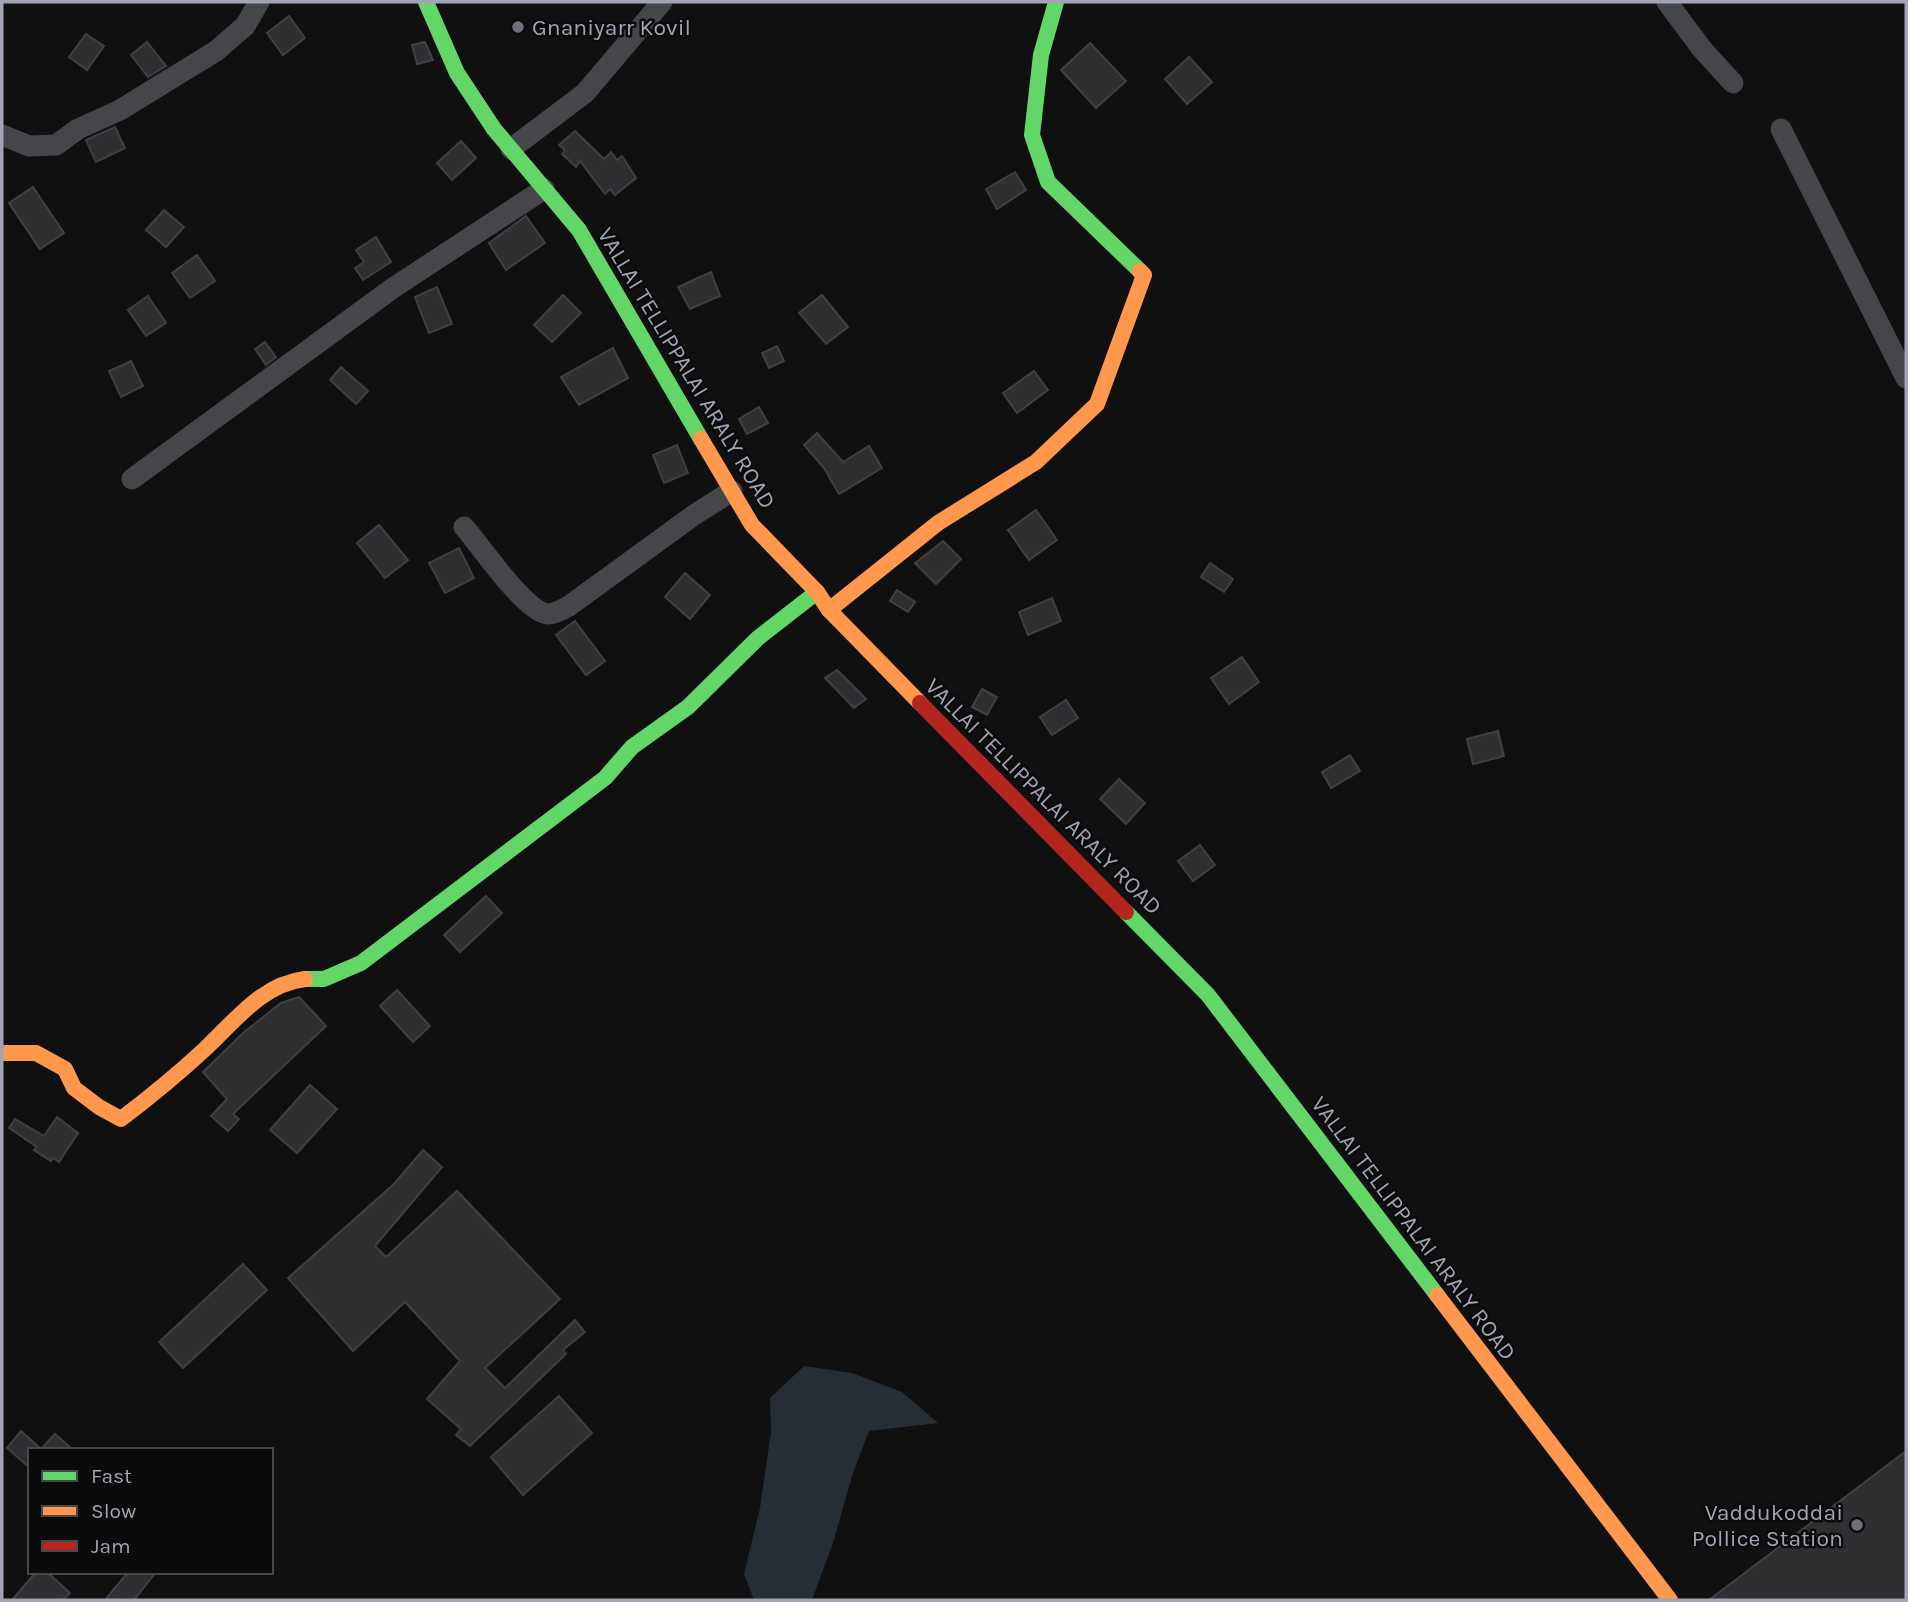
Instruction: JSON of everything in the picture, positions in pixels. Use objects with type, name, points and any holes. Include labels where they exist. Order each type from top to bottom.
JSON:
[{"type":"main road","name":"VALLAI TELLIPPALAI ARALY ROAD","points":[[426,2],[457,73],[494,129],[579,230],[752,525],[817,592],[829,610],[1208,995],[1670,1600]]},
{"type":"main road","points":[[829,610],[938,523],[1036,461],[1097,404],[1144,275],[1048,182],[1032,135],[1041,55],[1056,2]]},
{"type":"main road","points":[[2,1053],[36,1053],[65,1069],[74,1088],[121,1119],[273,988],[302,979],[324,979],[361,962],[556,816],[605,778],[632,747],[688,707],[758,638],[817,592]]},
{"type":"street","points":[[2,135],[29,146],[56,145],[78,129],[120,110],[215,51],[245,26],[259,2]]},
{"type":"street","points":[[511,149],[585,93],[662,2]]},
{"type":"street","points":[[1667,2],[1702,49],[1732,83]]},
{"type":"street","points":[[1781,129],[1906,378]]},
{"type":"street","points":[[132,478],[393,288],[544,189]]},
{"type":"street","points":[[464,527],[523,598],[536,609],[548,614],[569,606],[694,515],[732,491]]},
{"type":"shaded area","points":[[804,1366],[852,1373],[902,1392],[938,1423],[869,1431],[812,1600],[754,1600],[744,1574],[760,1508],[771,1432],[770,1398]]},
{"type":"building","points":[[289,16],[305,38],[283,55],[267,33]]},
{"type":"building","points":[[86,34],[104,46],[87,70],[69,57]]},
{"type":"building","points":[[147,42],[166,66],[148,77],[131,55]]},
{"type":"building","points":[[425,42],[433,60],[417,64],[412,45]]},
{"type":"building","points":[[1090,43],[1126,81],[1096,108],[1061,70]]},
{"type":"building","points":[[1189,57],[1212,82],[1187,104],[1165,79]]},
{"type":"building","points":[[115,127],[125,148],[96,162],[86,140]]},
{"type":"building","points":[[575,131],[604,159],[611,152],[617,160],[622,156],[636,178],[615,195],[610,189],[605,194],[580,161],[576,167],[562,154],[565,150],[559,145]]},
{"type":"building","points":[[461,141],[476,158],[452,180],[437,163]]},
{"type":"building","points":[[1015,172],[1026,190],[997,209],[986,189]]},
{"type":"building","points":[[33,187],[64,233],[40,249],[9,203]]},
{"type":"building","points":[[164,210],[184,227],[166,247],[146,230]]},
{"type":"building","points":[[526,216],[545,243],[506,270],[489,243]]},
{"type":"building","points":[[376,237],[391,262],[363,280],[355,268],[364,262],[356,250]]},
{"type":"building","points":[[197,255],[215,281],[190,298],[172,273]]},
{"type":"building","points":[[711,272],[720,296],[690,309],[678,287]]},
{"type":"building","points":[[437,287],[452,324],[429,333],[415,297]]},
{"type":"building","points":[[563,295],[581,313],[552,342],[534,325]]},
{"type":"building","points":[[822,295],[848,327],[826,344],[799,313]]},
{"type":"building","points":[[148,296],[166,323],[146,336],[128,310]]},
{"type":"building","points":[[265,342],[276,357],[266,365],[255,349]]},
{"type":"building","points":[[777,346],[784,361],[769,368],[762,353]]},
{"type":"building","points":[[613,348],[628,378],[579,405],[561,377]]},
{"type":"building","points":[[131,361],[143,386],[121,397],[109,371]]},
{"type":"building","points":[[341,367],[368,391],[356,404],[330,380]]},
{"type":"building","points":[[1034,371],[1048,390],[1017,413],[1003,393]]},
{"type":"building","points":[[759,407],[768,423],[747,434],[739,419]]},
{"type":"building","points":[[817,433],[843,462],[869,446],[882,468],[839,494],[824,468],[804,445]]},
{"type":"building","points":[[677,445],[688,473],[664,483],[653,455]]},
{"type":"building","points":[[1036,510],[1057,540],[1029,560],[1008,530]]},
{"type":"building","points":[[379,525],[408,560],[385,578],[357,543]]},
{"type":"building","points":[[943,541],[961,559],[936,584],[915,563]]},
{"type":"building","points":[[459,548],[474,578],[445,593],[429,563]]},
{"type":"building","points":[[1210,563],[1233,579],[1224,592],[1201,577]]},
{"type":"building","points":[[685,573],[710,595],[690,619],[665,597]]},
{"type":"building","points":[[897,590],[915,602],[908,612],[890,601]]},
{"type":"building","points":[[1052,598],[1061,621],[1028,635],[1019,612]]},
{"type":"building","points":[[575,621],[605,661],[586,675],[556,635]]},
{"type":"building","points":[[1242,657],[1259,682],[1229,704],[1211,678]]},
{"type":"building","points":[[837,670],[866,699],[854,708],[825,678]]},
{"type":"building","points":[[982,689],[997,697],[987,715],[972,707]]},
{"type":"building","points":[[1066,700],[1078,718],[1052,735],[1040,717]]},
{"type":"building","points":[[1498,731],[1504,756],[1473,764],[1467,739]]},
{"type":"building","points":[[1350,755],[1360,771],[1331,788],[1322,772]]},
{"type":"building","points":[[1119,779],[1145,803],[1126,824],[1100,799]]},
{"type":"building","points":[[1200,845],[1215,865],[1193,881],[1178,861]]},
{"type":"building","points":[[486,896],[502,913],[460,952],[444,935]]},
{"type":"building","points":[[397,990],[430,1026],[413,1042],[380,1006]]},
{"type":"building","points":[[299,997],[326,1026],[233,1114],[239,1119],[228,1131],[211,1116],[227,1099],[203,1072],[243,1033],[281,1003]]},
{"type":"building","points":[[310,1085],[337,1109],[297,1153],[270,1130]]},
{"type":"building","points":[[57,1117],[78,1133],[59,1162],[53,1158],[51,1161],[34,1150],[37,1147],[9,1128],[15,1119],[44,1136]]},
{"type":"building","points":[[423,1150],[442,1167],[375,1246],[386,1257],[457,1191],[560,1299],[485,1368],[505,1388],[575,1320],[585,1332],[563,1350],[566,1354],[470,1446],[456,1435],[461,1429],[427,1399],[460,1361],[405,1302],[353,1351],[288,1278],[394,1184]]},
{"type":"building","points":[[243,1264],[267,1290],[183,1368],[159,1342]]},
{"type":"building","points":[[559,1396],[592,1433],[523,1495],[491,1457]]},
{"type":"building","points":[[21,1431],[40,1448],[28,1448],[28,1466],[7,1448]]},
{"type":"building","points":[[55,1434],[71,1448],[42,1448]]},
{"type":"building","name":"Vaddukoddai Pollice Station","points":[[1906,1451],[1906,1600],[1709,1600]]},
{"type":"building","points":[[34,1574],[49,1574],[70,1593],[63,1600],[12,1600]]},
{"type":"building","points":[[126,1574],[154,1574],[134,1600],[105,1600]]},
{"type":"traffic: fast","points":[[426,2],[457,73],[494,129],[579,230],[701,439]]},
{"type":"traffic: fast","points":[[1056,2],[1041,55],[1032,135],[1048,182],[1140,271]]},
{"type":"traffic: fast","points":[[305,979],[324,979],[361,963],[605,778],[632,747],[688,707],[758,638],[817,592]]},
{"type":"traffic: fast","points":[[1126,912],[1208,995],[1437,1295]]},
{"type":"traffic: slow","points":[[829,610],[938,523],[1036,462],[1097,404],[1144,275],[1140,271]]},
{"type":"traffic: slow","points":[[701,439],[752,525],[817,592],[829,610],[920,703]]},
{"type":"traffic: slow","points":[[2,1053],[36,1053],[65,1069],[74,1088],[121,1119],[185,1067],[250,1005],[275,988],[305,979]]},
{"type":"traffic: slow","points":[[1437,1295],[1670,1600]]},
{"type":"traffic: jam","points":[[920,703],[1126,912]]},
{"type":"place","name":"Gnaniyarr Kovil","points":[[518,27]]},
{"type":"place","name":"Vaddukoddai Pollice Station","points":[[1857,1525]]}]
